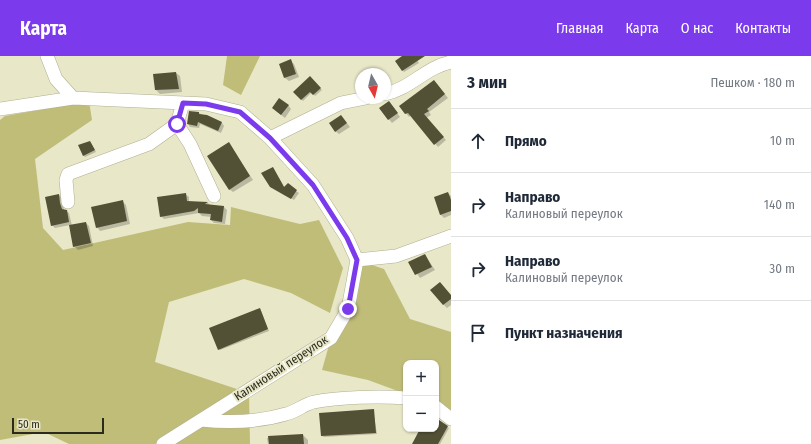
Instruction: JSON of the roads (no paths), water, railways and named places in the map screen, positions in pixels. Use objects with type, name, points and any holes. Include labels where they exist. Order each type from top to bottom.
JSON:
[{"type":"street","points":[[47,56],[56,79],[73,98]]},
{"type":"street","points":[[391,92],[397,91],[439,64],[451,62]]},
{"type":"street","points":[[0,109],[73,98],[206,104],[240,112],[270,138],[313,185],[347,238],[357,260],[396,256],[451,236]]},
{"type":"street","points":[[270,138],[341,103],[355,100]]},
{"type":"street","points":[[68,202],[66,180],[68,174],[149,144],[177,124],[183,103]]},
{"type":"street","points":[[177,124],[190,144],[214,196]]},
{"type":"street","name":"Калиновый переулок","points":[[163,444],[331,338],[348,309],[357,260]]},
{"type":"street","points":[[201,420],[228,423],[288,414],[307,404],[316,402],[356,398],[403,398]]},
{"type":"street","points":[[439,409],[451,419]]}]
